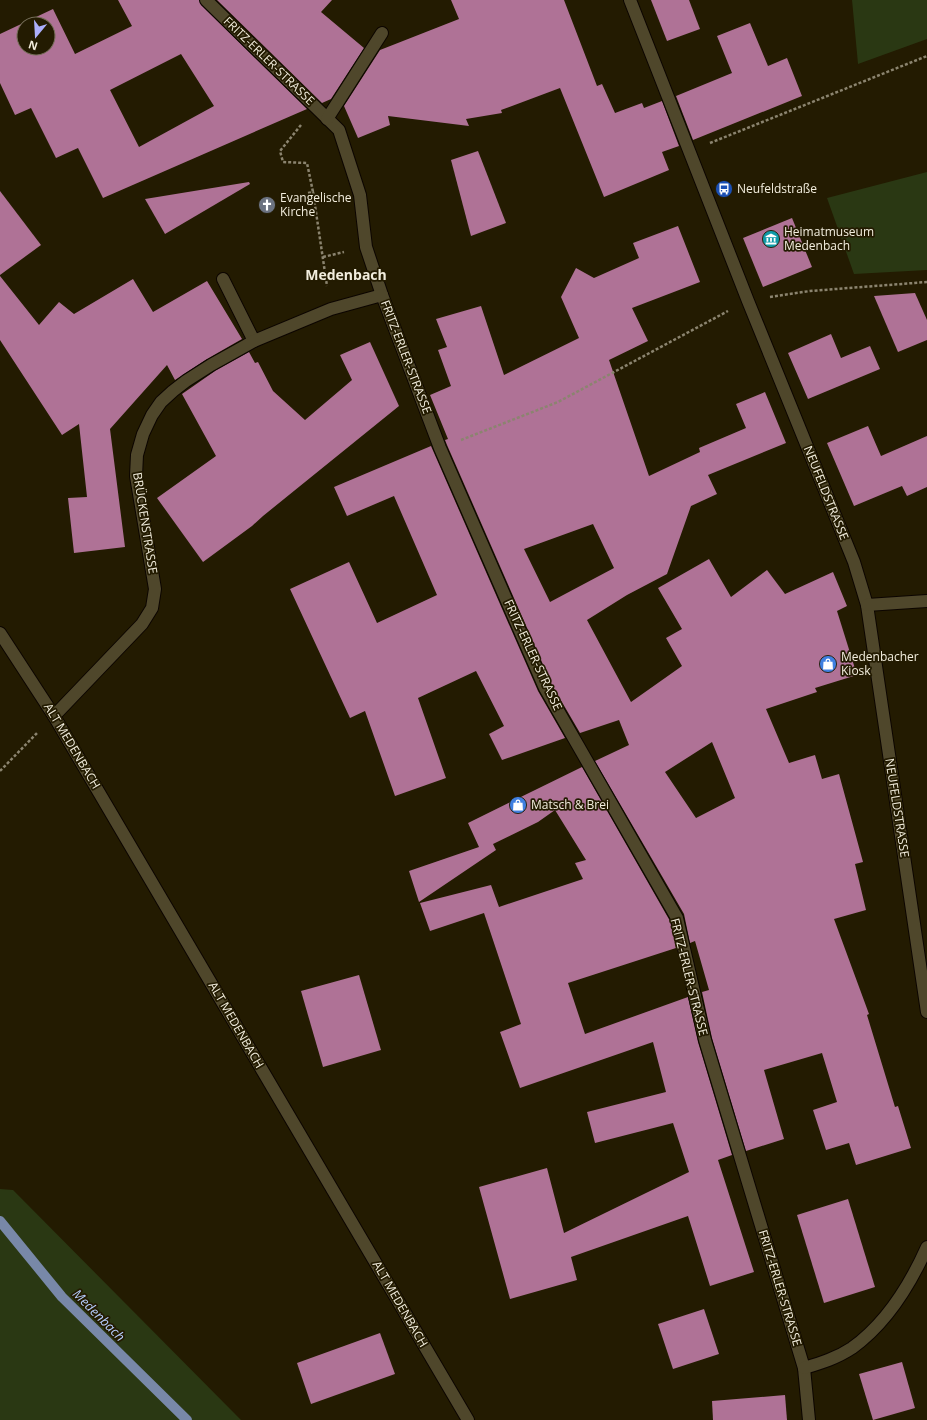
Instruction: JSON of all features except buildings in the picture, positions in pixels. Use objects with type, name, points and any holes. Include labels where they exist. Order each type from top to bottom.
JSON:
[{"type":"street","name":"FRITZ-ERLER-STRASSE","points":[[206,0],[339,130],[360,195],[366,247],[382,295],[440,448],[545,688],[677,918],[705,1040],[804,1368],[809,1420]]},
{"type":"street","name":"NEUFELDSTRASSE","points":[[630,0],[748,301],[854,562],[867,605],[927,1012]]},
{"type":"street","points":[[327,119],[382,33]]},
{"type":"street","points":[[223,279],[254,341]]},
{"type":"street","name":"BRÜCKENSTRASSE","points":[[54,716],[142,624],[152,608],[155,589],[136,476],[137,455],[143,434],[152,415],[165,398],[211,364],[254,341],[331,308],[382,295]]},
{"type":"street","points":[[867,605],[927,601]]},
{"type":"street","name":"ALT MEDENBACH","points":[[0,633],[54,716],[468,1420]]},
{"type":"street","points":[[804,1368],[829,1360],[852,1348],[869,1334],[903,1293],[918,1267],[927,1247]]},
{"type":"path","points":[[689,151],[927,56]]},
{"type":"path","points":[[316,107],[280,151],[284,162],[307,163],[331,308]]},
{"type":"path","points":[[308,193],[313,192]]},
{"type":"path","points":[[440,448],[558,402],[748,301],[810,291],[927,282]]},
{"type":"path","points":[[0,771],[54,716]]},
{"type":"green space","points":[[852,0],[927,0],[927,39],[858,64]]},
{"type":"green space","points":[[927,172],[927,270],[854,274],[827,198]]},
{"type":"green space","points":[[0,1189],[13,1190],[241,1420],[0,1420]]},
{"type":"waterway","name":"Medenbach","points":[[0,1221],[62,1297],[187,1420]]},
{"type":"place","name":"Neufeldstraße","points":[[724,189]]},
{"type":"place","name":"Evangelische Kirche","points":[[267,205]]},
{"type":"place","name":"Heimatmuseum Medenbach","points":[[771,239]]},
{"type":"place","name":"Medenbacher Kiosk","points":[[828,664]]},
{"type":"place","name":"Matsch & Brei","points":[[518,805]]},
{"type":"district","name":"Medenbach","points":[[346,275]]}]
